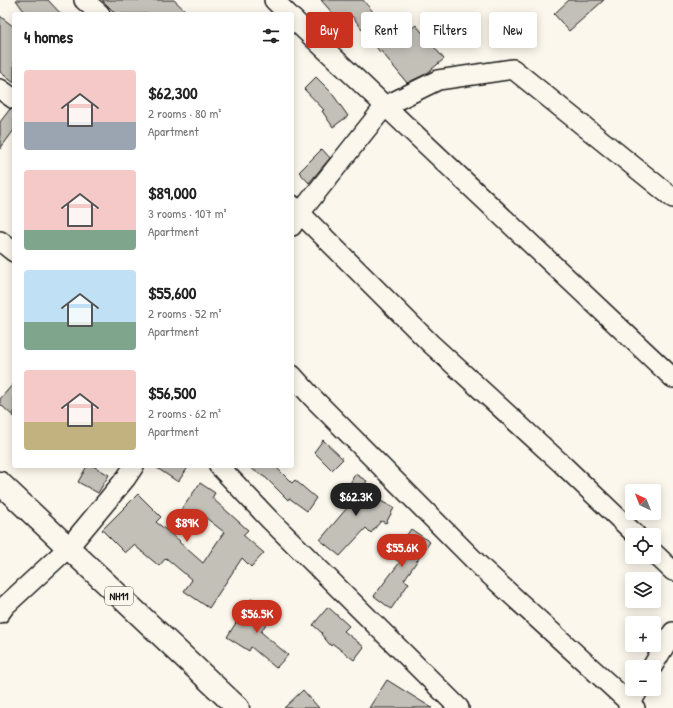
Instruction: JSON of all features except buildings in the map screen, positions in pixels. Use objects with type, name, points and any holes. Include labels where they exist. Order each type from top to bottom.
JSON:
[{"type":"highway","name":"NH11","points":[[0,484],[238,708]]},
{"type":"street","points":[[84,0],[98,12]]},
{"type":"street","points":[[274,0],[286,12]]},
{"type":"street","points":[[294,20],[673,378]]},
{"type":"street","points":[[629,528],[564,465],[430,342],[295,214],[385,106],[438,80],[512,68],[673,198]]},
{"type":"street","points":[[0,89],[12,98]]},
{"type":"street","points":[[0,241],[12,250]]},
{"type":"street","points":[[294,377],[312,398],[482,568],[633,702]]},
{"type":"street","points":[[0,613],[5,606],[68,548],[133,468]]},
{"type":"street","points":[[221,468],[269,519],[459,708]]},
{"type":"street","points":[[661,560],[673,571]]},
{"type":"street","points":[[656,660],[673,632]]}]
